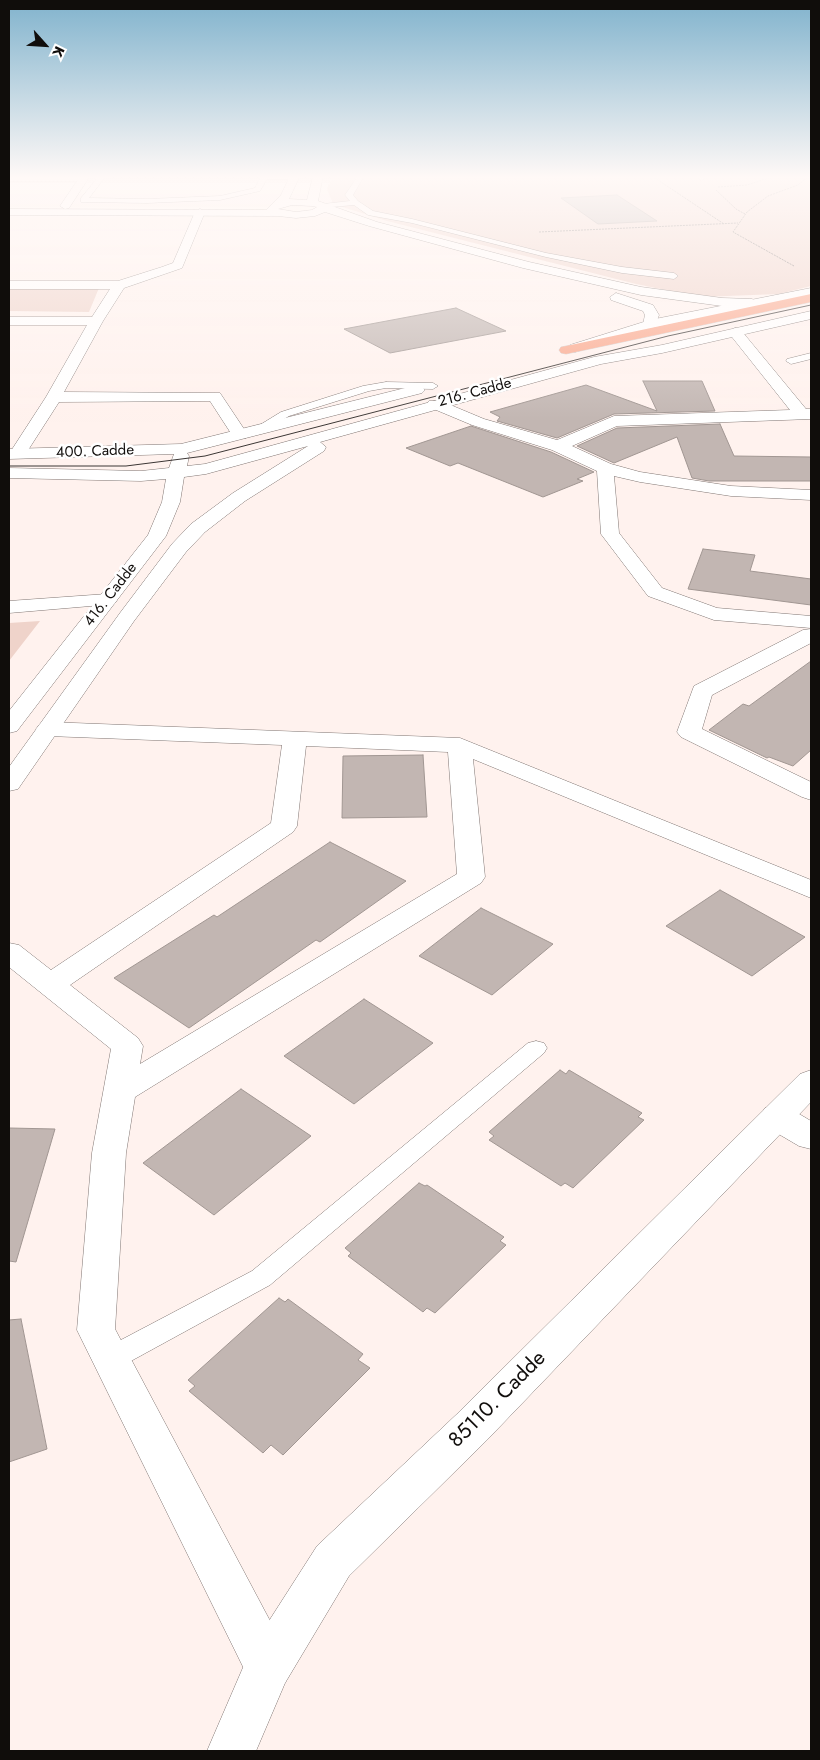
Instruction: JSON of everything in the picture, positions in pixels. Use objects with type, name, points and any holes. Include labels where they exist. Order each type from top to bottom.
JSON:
[{"type":"main road","points":[[561,352],[811,298]]},
{"type":"main road","points":[[599,360],[644,347],[811,310]]},
{"type":"street","points":[[9,285],[119,285],[178,265],[181,258]]},
{"type":"street","points":[[471,258],[626,299],[648,308],[679,306],[688,301],[686,297]]},
{"type":"street","points":[[501,258],[641,291],[752,303]]},
{"type":"street","points":[[13,454],[54,396],[96,321],[119,285]]},
{"type":"street","points":[[561,352],[650,324],[811,292]]},
{"type":"street","points":[[648,308],[652,315],[650,324]]},
{"type":"street","name":"216. Cadde","points":[[132,476],[206,469],[599,360],[662,349],[811,315]]},
{"type":"street","points":[[9,321],[96,321]]},
{"type":"street","points":[[735,332],[806,414]]},
{"type":"street","name":"216. Cadde","points":[[181,449],[438,385]]},
{"type":"street","points":[[54,396],[215,396],[240,435]]},
{"type":"street","points":[[435,404],[478,422],[558,446],[605,468],[670,483],[731,491],[811,495]]},
{"type":"street","points":[[558,446],[614,421],[806,414]]},
{"type":"street","points":[[9,784],[179,548],[198,528],[239,497],[344,430]]},
{"type":"street","name":"400. Cadde","points":[[13,454],[181,449]]},
{"type":"street","name":"416. Cadde","points":[[9,726],[157,536],[171,502],[181,449]]},
{"type":"street","points":[[605,468],[610,534],[655,592],[714,614],[811,622]]},
{"type":"street","name":"400. Cadde","points":[[9,473],[132,476]]},
{"type":"street","points":[[132,476],[163,488],[168,492],[171,502]]},
{"type":"street","points":[[9,607],[107,600]]},
{"type":"street","points":[[811,635],[702,691],[689,732],[811,792]]},
{"type":"street","points":[[48,729],[460,745],[811,890]]},
{"type":"street","points":[[50,985],[284,826],[295,739]]},
{"type":"street","points":[[120,1091],[472,877],[460,745]]},
{"type":"street","points":[[9,952],[127,1046],[109,1153],[96,1330],[268,1666]]},
{"type":"street","name":"85110. Cadde","points":[[232,1751],[268,1666],[333,1561],[472,1427],[811,1082]]},
{"type":"street","points":[[777,1117],[811,1137]]},
{"type":"lane","points":[[562,258],[622,270],[674,276]]},
{"type":"lane","points":[[791,361],[811,356]]},
{"type":"lane","points":[[110,1359],[261,1278],[536,1048]]},
{"type":"path","points":[[780,258],[794,266]]},
{"type":"shaded area","points":[[534,258],[811,258],[811,286],[779,294],[700,297],[636,284]]},
{"type":"shaded area","points":[[9,288],[99,288],[89,312],[9,311]]},
{"type":"shaded area","points":[[40,621],[9,661],[9,623]]},
{"type":"building","points":[[456,308],[506,331],[390,353],[344,329]]},
{"type":"building","points":[[643,381],[702,381],[715,411],[614,414],[557,438],[497,421],[500,417],[490,412],[586,385],[657,411]]},
{"type":"building","points":[[720,424],[734,456],[811,457],[811,481],[709,481],[692,478],[677,437],[614,463],[577,446],[617,428]]},
{"type":"building","points":[[471,426],[551,452],[594,472],[577,479],[583,481],[543,497],[458,463],[450,466],[406,448]]},
{"type":"building","points":[[703,549],[755,555],[750,571],[811,579],[811,605],[688,589]]},
{"type":"building","points":[[811,661],[811,750],[793,766],[769,757],[767,758],[709,730],[743,704],[749,706]]},
{"type":"building","points":[[423,755],[427,817],[342,818],[343,756]]},
{"type":"building","points":[[330,842],[406,881],[320,942],[316,940],[189,1028],[114,978],[214,915],[217,917]]},
{"type":"building","points":[[720,890],[805,937],[752,976],[666,926]]},
{"type":"building","points":[[481,908],[553,944],[492,995],[419,956]]},
{"type":"building","points":[[364,999],[433,1043],[354,1104],[284,1056]]},
{"type":"building","points":[[560,1070],[566,1074],[569,1070],[642,1113],[638,1117],[644,1120],[573,1188],[565,1183],[561,1186],[489,1140],[494,1136],[489,1132]]},
{"type":"building","points":[[241,1089],[311,1136],[214,1215],[143,1163]]},
{"type":"building","points":[[9,1128],[55,1129],[16,1262],[9,1261]]},
{"type":"building","points":[[419,1183],[427,1185],[504,1237],[500,1241],[506,1245],[435,1313],[427,1308],[423,1312],[348,1256],[351,1253],[345,1248]]},
{"type":"building","points":[[279,1298],[285,1302],[288,1299],[363,1354],[358,1360],[370,1368],[283,1455],[271,1445],[263,1453],[189,1391],[195,1386],[188,1380]]},
{"type":"building","points":[[21,1319],[47,1449],[9,1462],[9,1320]]},
{"type":"tram line","points":[[9,466],[126,466],[205,456],[668,336],[811,305]]}]
